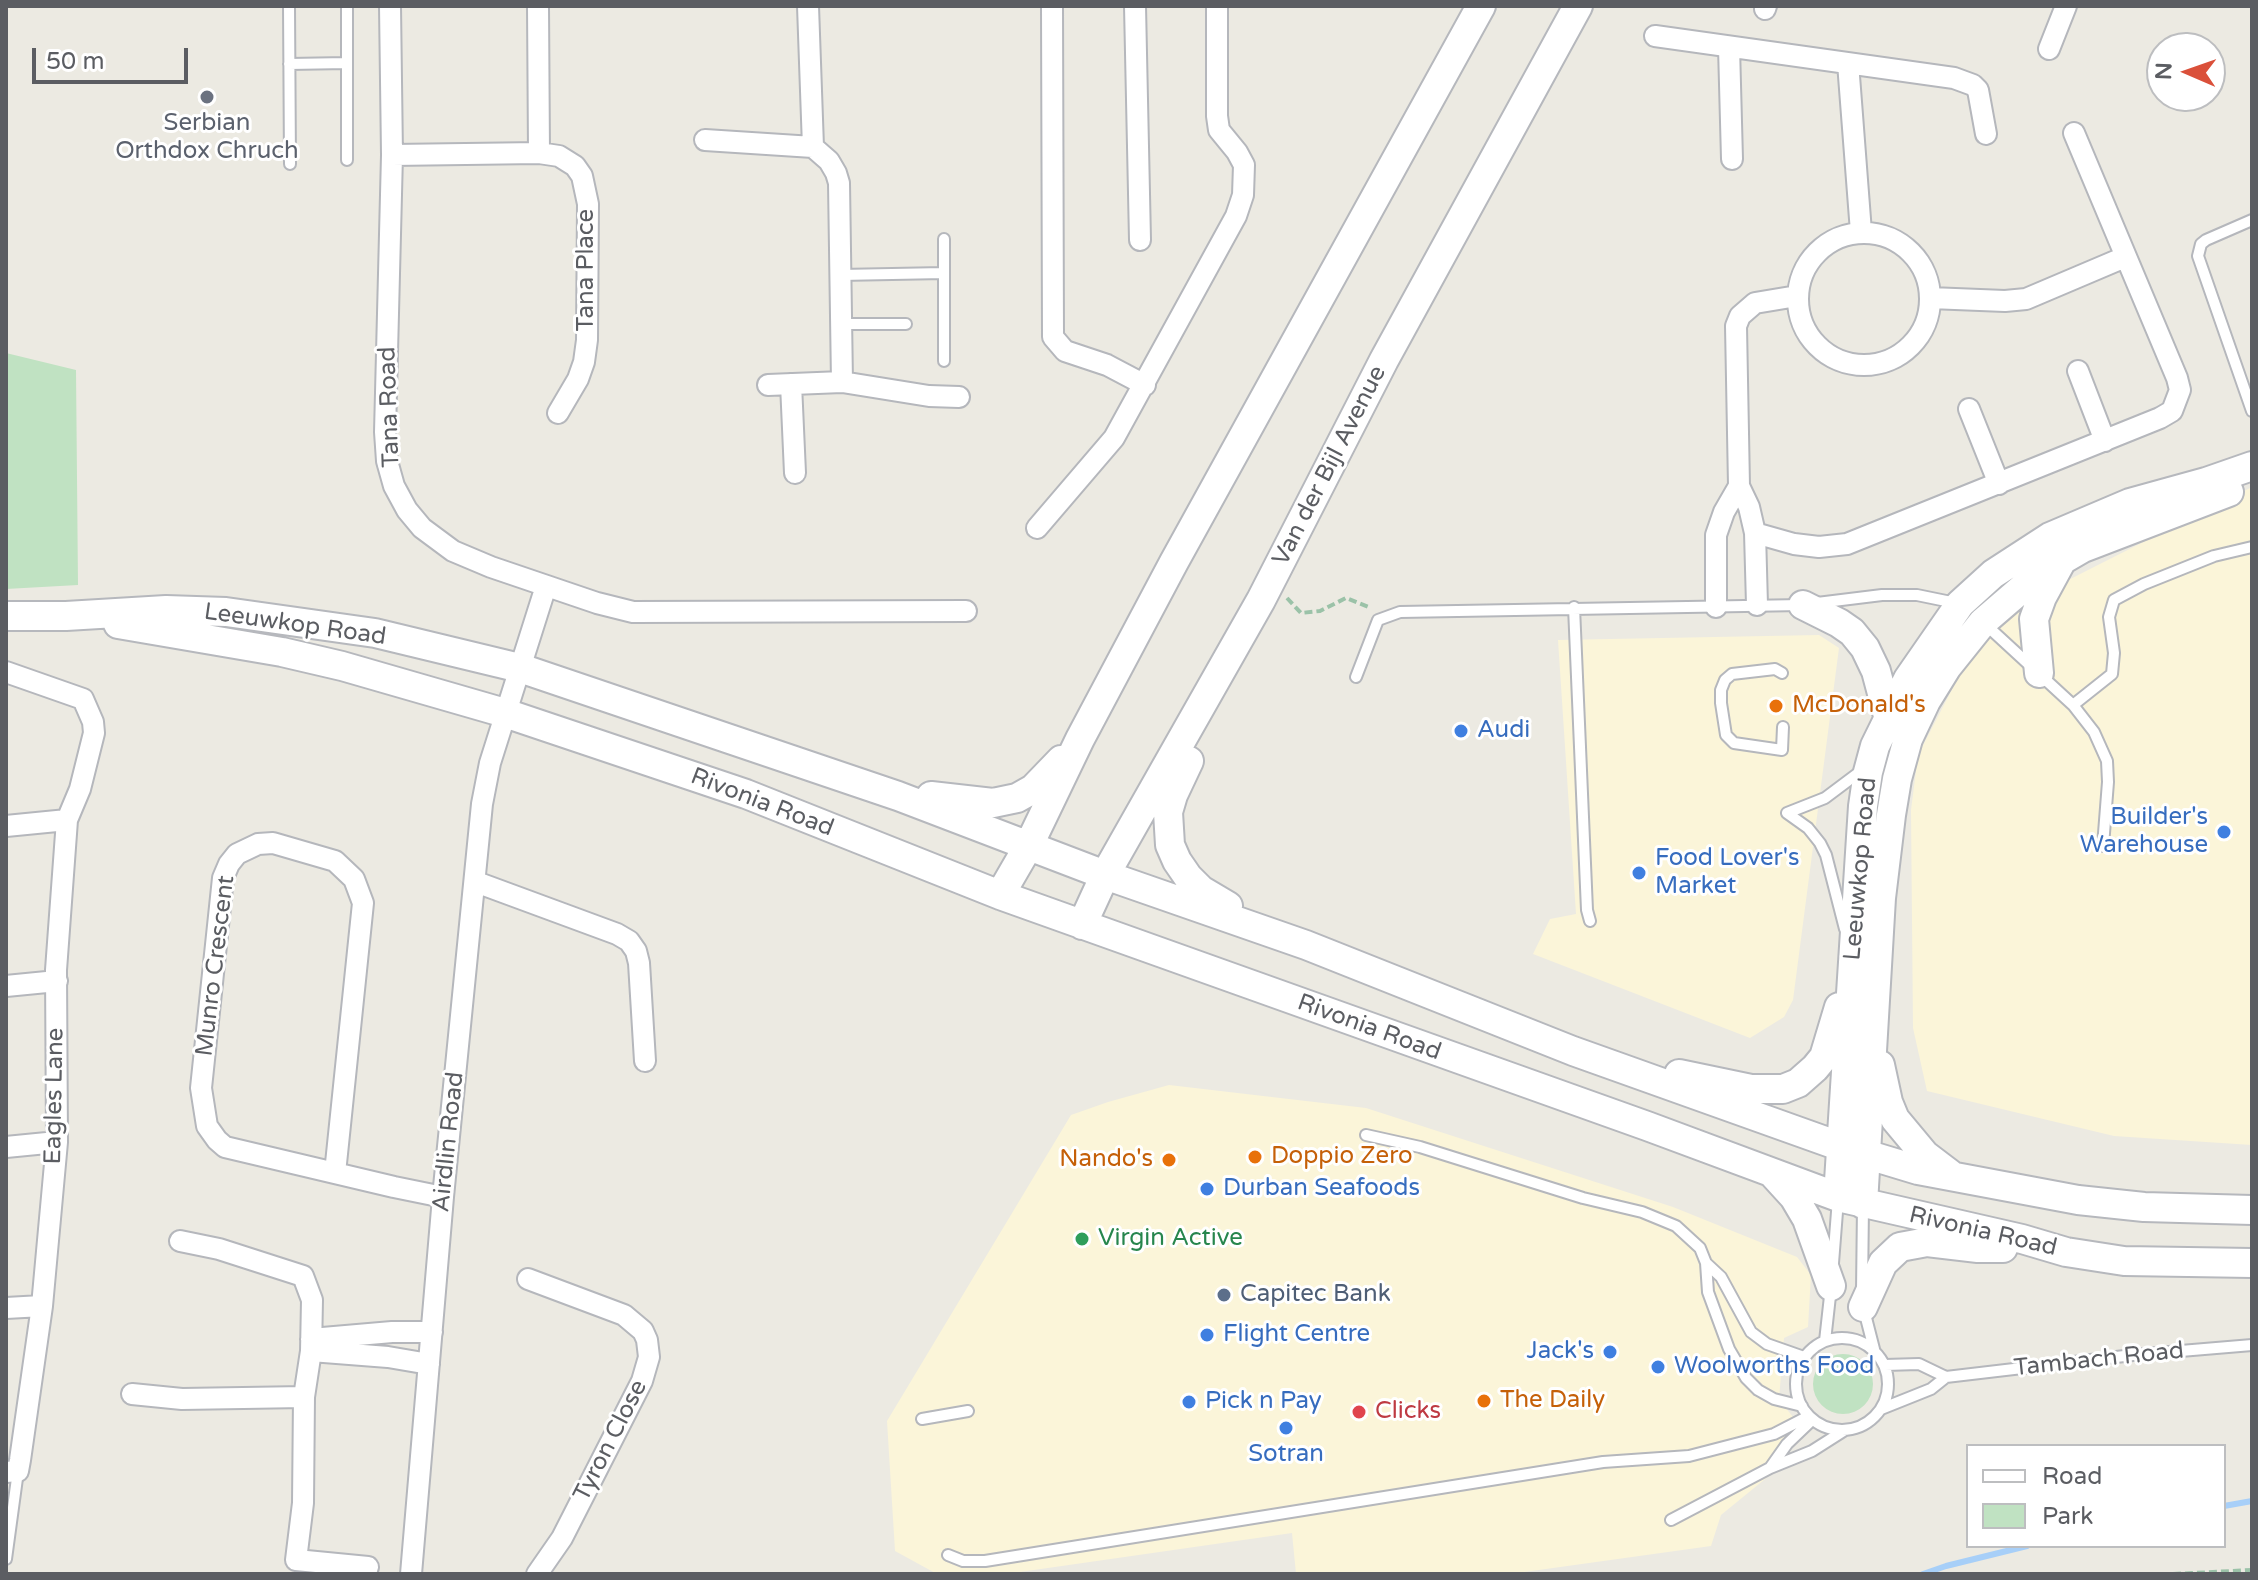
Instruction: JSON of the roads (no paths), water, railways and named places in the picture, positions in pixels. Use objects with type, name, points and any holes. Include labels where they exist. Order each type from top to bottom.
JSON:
[{"type":"main road","points":[[1000,895],[1226,467],[1481,6]]},
{"type":"main road","name":"Van der Bijl Avenue","points":[[1082,925],[1105,875],[1266,590],[1384,360],[1578,6]]},
{"type":"main road","name":"Leeuwkop Road","points":[[1851,1201],[1854,1151],[1853,958],[1863,806],[1871,762],[1888,716],[1908,679],[1960,604],[1993,574],[2020,556],[2082,522],[2130,503],[2252,466]]},
{"type":"main road","name":"Leeuwkop Road","points":[[1854,1151],[1872,1034],[1881,898],[1897,779],[1908,739],[1926,701],[1947,667],[1983,622],[2040,573],[2064,558],[2124,532],[2252,483]]},
{"type":"main road","points":[[2039,673],[2034,619],[2042,597],[2064,558]]},
{"type":"main road","points":[[1266,590],[1173,795],[1168,812],[1168,829],[1177,861],[1201,890],[1306,945]]},
{"type":"main road","points":[[1803,605],[1852,632],[1865,648],[1876,671],[1888,716]]},
{"type":"main road","name":"Leeuwkop Road","points":[[6,616],[166,610],[226,612],[375,633],[520,668]]},
{"type":"main road","name":"Leeuwkop Road","points":[[66,616],[282,652],[505,713]]},
{"type":"main road","name":"Rivonia Road","points":[[520,668],[898,796],[1105,875],[1306,945],[1573,1051],[1854,1151],[1954,1177],[2078,1200],[2252,1210]]},
{"type":"main road","name":"Rivonia Road","points":[[505,713],[746,794],[1000,895],[1851,1201],[2022,1239],[2066,1252],[2124,1261],[2252,1263]]},
{"type":"main road","points":[[898,796],[949,797],[993,803],[1017,798],[1046,777],[1080,739]]},
{"type":"main road","points":[[1573,1051],[1751,1089],[1783,1089],[1798,1083],[1824,1057],[1853,958]]},
{"type":"main road","points":[[1872,1034],[1895,1119],[1925,1155],[1954,1177]]},
{"type":"main road","points":[[1773,1174],[1794,1197],[1807,1219],[1831,1286]]},
{"type":"main road","points":[[1863,1307],[1883,1263],[1900,1247],[1927,1242],[1994,1249],[2008,1248],[2022,1239]]},
{"type":"street","name":"Tana Road","points":[[390,6],[392,155],[385,432],[387,461],[394,486],[407,510],[422,528],[453,551],[546,586]]},
{"type":"street","points":[[538,6],[539,153]]},
{"type":"street","points":[[808,6],[813,147]]},
{"type":"street","points":[[1052,6],[1053,337],[1065,351],[1107,365],[1145,385]]},
{"type":"street","points":[[1135,6],[1140,240]]},
{"type":"street","points":[[1037,528],[1114,438],[1236,216],[1243,195],[1244,165],[1219,130],[1217,6]]},
{"type":"street","points":[[2049,49],[2066,6]]},
{"type":"street","points":[[1655,36],[1954,78],[1973,85],[1981,97],[1986,134]]},
{"type":"street","points":[[1729,47],[1732,159]]},
{"type":"street","points":[[1848,63],[1861,232]]},
{"type":"street","points":[[1755,533],[1794,544],[1819,547],[1847,544],[2172,411],[2180,390],[2074,133]]},
{"type":"street","points":[[705,140],[813,147],[829,161],[839,183],[842,382]]},
{"type":"street","name":"Tana Place","points":[[392,155],[539,153],[559,156],[575,166],[582,176],[588,204],[587,340],[584,362],[558,413]]},
{"type":"street","points":[[1861,232],[1879,234],[1909,250],[1928,280],[1930,298],[1927,319],[1918,338],[1903,353],[1884,362],[1863,366],[1842,362],[1823,352],[1809,336],[1800,317],[1797,296],[1801,277],[1810,259],[1824,245],[1842,236],[1861,232]]},
{"type":"street","points":[[1930,298],[2026,299],[2125,257]]},
{"type":"street","points":[[1757,605],[1755,533],[1749,507],[1739,486],[1736,326],[1740,316],[1755,303],[1797,296]]},
{"type":"street","points":[[2078,371],[2105,441]]},
{"type":"street","points":[[768,385],[842,382],[929,396],[959,397]]},
{"type":"street","points":[[791,384],[795,473]]},
{"type":"street","points":[[1969,409],[1999,484]]},
{"type":"street","points":[[1716,607],[1716,535],[1724,512],[1739,486]]},
{"type":"street","points":[[505,713],[546,586],[620,609],[649,613],[966,611]]},
{"type":"street","name":"Eagles Lane","points":[[6,672],[83,699],[94,733],[88,762],[67,820],[57,981],[57,1142],[42,1306],[25,1432],[12,1471]]},
{"type":"street","name":"Airdlin Road","points":[[411,1574],[443,1197],[482,804],[505,713]]},
{"type":"street","points":[[6,826],[67,820]]},
{"type":"street","name":"Munro Crescent","points":[[335,1173],[363,903],[354,879],[335,861],[273,843],[258,844],[237,854],[223,878],[201,1088],[204,1115],[217,1140],[225,1147],[335,1173],[443,1197]]},
{"type":"street","points":[[476,882],[629,941],[639,963],[645,1061]]},
{"type":"street","points":[[6,986],[57,981]]},
{"type":"street","points":[[6,1147],[57,1142]]},
{"type":"street","points":[[180,1241],[219,1249],[303,1276],[312,1300],[311,1345],[304,1397],[303,1503],[293,1567],[368,1567]]},
{"type":"street","name":"Tyron Close","points":[[528,1279],[624,1315],[643,1331],[649,1357],[642,1381],[562,1538],[537,1574]]},
{"type":"street","points":[[6,1308],[42,1306]]},
{"type":"street","points":[[311,1345],[392,1332],[432,1332]]},
{"type":"street","points":[[311,1345],[429,1364]]},
{"type":"street","points":[[132,1394],[182,1399],[304,1397]]},
{"type":"lane","points":[[289,6],[290,164]]},
{"type":"lane","points":[[347,6],[347,160]]},
{"type":"lane","points":[[289,64],[347,63]]},
{"type":"lane","points":[[2252,220],[2206,240],[2201,244],[2198,256],[2252,411]]},
{"type":"lane","points":[[944,239],[944,361]]},
{"type":"lane","points":[[840,275],[944,273]]},
{"type":"lane","points":[[841,324],[906,324]]},
{"type":"lane","points":[[2073,705],[2112,674],[2114,653],[2109,617],[2114,600],[2144,584],[2214,556],[2252,547]]},
{"type":"lane","points":[[1356,677],[1378,620],[1400,612],[1803,605],[1882,595],[1917,595],[1960,604],[2073,705],[2094,732],[2107,761],[2103,846]]},
{"type":"lane","points":[[1574,607],[1587,910],[1590,921]]},
{"type":"lane","points":[[1782,673],[1775,669],[1732,674],[1721,690],[1721,703],[1726,735],[1734,743],[1782,750],[1783,727]]},
{"type":"lane","points":[[1853,958],[1826,855],[1808,828],[1787,813],[1825,798],[1871,762]]},
{"type":"lane","points":[[1366,1135],[1420,1147],[1583,1198],[1660,1218],[1676,1226],[1700,1248],[1706,1263],[1708,1292],[1738,1365],[1758,1390],[1774,1399],[1802,1406]]},
{"type":"lane","points":[[1825,1341],[1831,1286],[1851,1201]]},
{"type":"lane","points":[[1851,1201],[1863,1307],[1874,1349],[1885,1365],[1889,1388],[1881,1409]]},
{"type":"lane","points":[[1706,1263],[1721,1277],[1751,1332],[1767,1344],[1804,1357]]},
{"type":"lane","points":[[1845,1430],[1825,1427],[1811,1418],[1802,1406],[1796,1387],[1797,1376],[1804,1357],[1825,1341],[1850,1338],[1874,1349]]},
{"type":"lane","name":"Tambach Road","points":[[1671,1520],[1770,1468],[1812,1451],[1845,1430],[1866,1424],[1881,1409],[1931,1389],[1946,1377],[2133,1355],[2252,1345]]},
{"type":"lane","name":"Tambach Road","points":[[1885,1365],[1919,1364],[1946,1377]]},
{"type":"lane","points":[[922,1419],[968,1411]]},
{"type":"lane","points":[[1770,1468],[1811,1418]]},
{"type":"lane","points":[[948,1555],[963,1561],[985,1561],[1603,1462],[1689,1456],[1774,1434],[1811,1418]]},
{"type":"lane","points":[[6,1559],[12,1471]]},
{"type":"waterway","points":[[2226,1506],[2252,1501]]},
{"type":"waterway","points":[[1923,1574],[2019,1548]]},
{"type":"place","name":"Serbian Orthdox Chruch","points":[[207,97]]},
{"type":"place","name":"McDonald's","points":[[1776,706]]},
{"type":"place","name":"Audi","points":[[1461,731]]},
{"type":"place","name":"Builder's Warehouse","points":[[2224,832]]},
{"type":"place","name":"Food Lover's Market","points":[[1639,873]]},
{"type":"place","name":"Doppio Zero","points":[[1255,1157]]},
{"type":"place","name":"Nando's","points":[[1169,1160]]},
{"type":"place","name":"Durban Seafoods","points":[[1207,1189]]},
{"type":"place","name":"Virgin Active","points":[[1082,1239]]},
{"type":"place","name":"Capitec Bank","points":[[1224,1295]]},
{"type":"place","name":"Flight Centre","points":[[1207,1335]]},
{"type":"place","name":"Jack's","points":[[1610,1352]]},
{"type":"place","name":"Woolworths Food","points":[[1658,1367]]},
{"type":"place","name":"The Daily","points":[[1484,1401]]},
{"type":"place","name":"Pick n Pay","points":[[1189,1402]]},
{"type":"place","name":"Clicks","points":[[1359,1412]]},
{"type":"place","name":"Sotran","points":[[1286,1428]]}]
